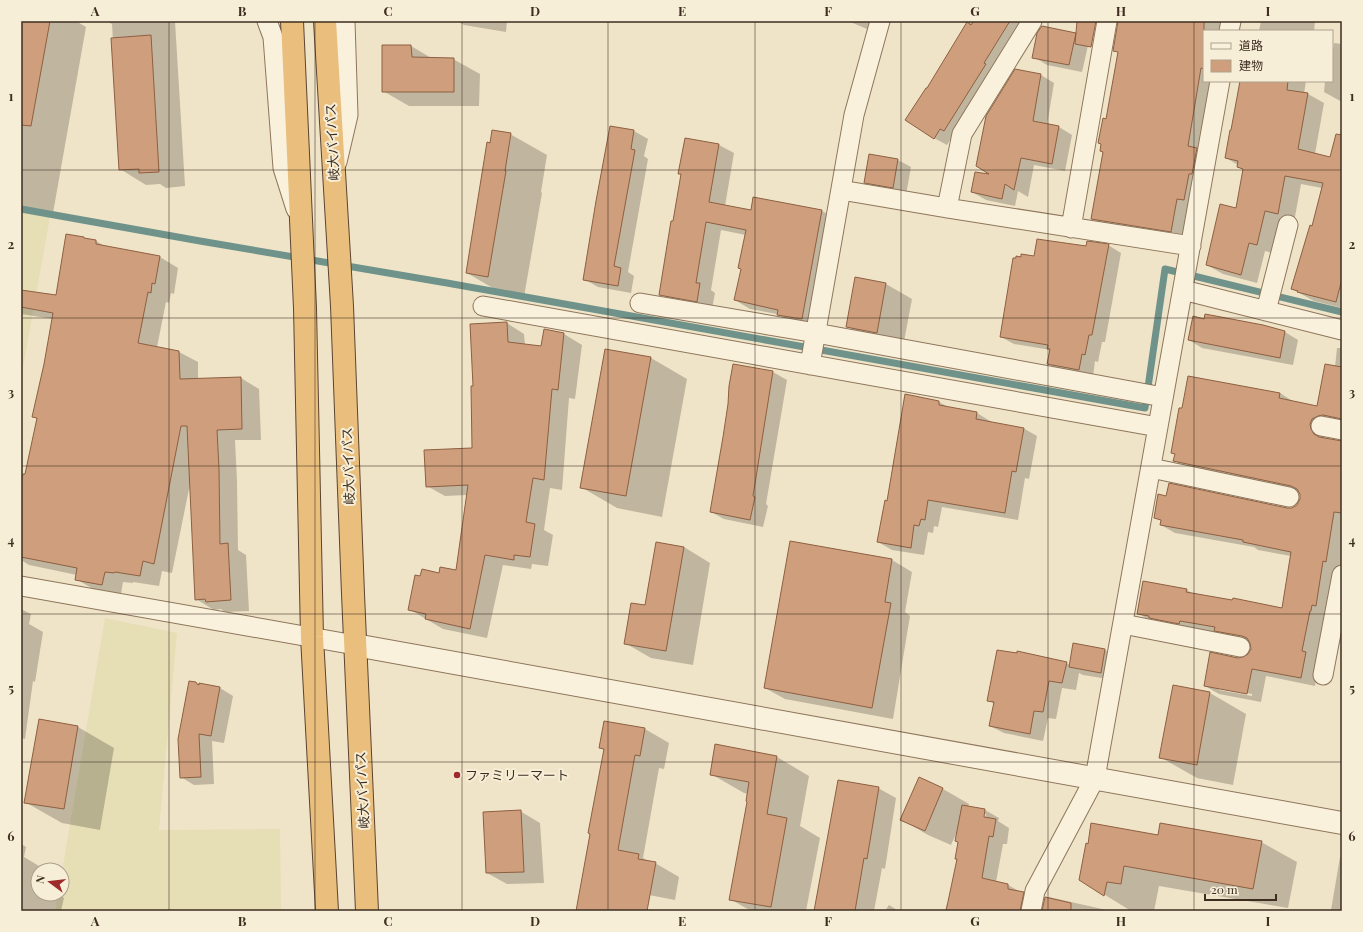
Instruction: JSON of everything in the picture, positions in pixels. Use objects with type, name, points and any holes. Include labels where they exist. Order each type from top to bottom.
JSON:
[{"type":"highway","points":[[292,21],[305,308],[312,636],[327,911]]},
{"type":"highway","name":"岐大バイパス","points":[[325,21],[342,306],[367,911]]},
{"type":"street","points":[[267,21],[273,37],[283,168],[301,226]]},
{"type":"street","points":[[334,177],[348,115],[345,21]]},
{"type":"street","points":[[810,365],[854,115],[880,21]]},
{"type":"street","points":[[947,208],[962,134],[1032,21]]},
{"type":"street","points":[[1071,228],[1107,21]]},
{"type":"street","points":[[1030,911],[1035,891],[1095,778],[1220,82]]},
{"type":"street","points":[[841,190],[1191,246]]},
{"type":"street","points":[[1266,311],[1288,225]]},
{"type":"street","points":[[1182,290],[1342,330]]},
{"type":"street","points":[[640,303],[816,333],[1163,397]]},
{"type":"street","points":[[483,306],[1158,427]]},
{"type":"street","points":[[1321,426],[1342,430]]},
{"type":"street","points":[[1151,468],[1289,497]]},
{"type":"street","points":[[1323,675],[1342,575]]},
{"type":"street","points":[[21,586],[312,636],[1342,823]]},
{"type":"street","points":[[1123,624],[1240,647]]},
{"type":"shaded area","points":[[21,212],[50,217],[21,379]]},
{"type":"shaded area","points":[[105,618],[177,633],[159,830],[280,829],[281,911],[55,911],[57,902],[70,902],[70,862],[64,862]]},
{"type":"building","points":[[21,21],[50,21],[31,126],[21,125]]},
{"type":"building","points":[[974,21],[1010,21],[984,63],[986,64],[944,131],[940,129],[934,139],[905,120],[927,88],[967,22],[971,25]]},
{"type":"building","points":[[1077,21],[1096,21],[1091,47],[1075,44]]},
{"type":"building","points":[[1118,21],[1204,21],[1203,69],[1201,68],[1188,146],[1197,148],[1192,174],[1189,174],[1184,200],[1177,199],[1171,232],[1091,219],[1103,152],[1100,151],[1101,144],[1098,143],[1103,118],[1106,119],[1118,52],[1113,51]]},
{"type":"building","points":[[1042,26],[1076,33],[1069,65],[1032,58],[1037,33]]},
{"type":"building","points":[[151,35],[159,172],[139,173],[139,169],[119,170],[111,38]]},
{"type":"building","points":[[382,45],[411,45],[412,57],[454,58],[454,92],[382,92]]},
{"type":"building","points":[[1015,69],[1041,74],[1033,121],[1059,126],[1052,164],[1021,158],[1014,190],[1005,184],[1002,199],[971,192],[975,172],[989,174],[976,166],[986,116]]},
{"type":"building","points":[[1240,82],[1288,82],[1287,90],[1308,93],[1298,149],[1330,157],[1336,134],[1342,135],[1342,279],[1336,302],[1297,292],[1298,291],[1291,289],[1310,225],[1312,226],[1323,183],[1285,176],[1278,214],[1265,211],[1257,245],[1249,243],[1241,275],[1206,265],[1220,204],[1236,208],[1243,169],[1237,167],[1238,161],[1225,158]]},
{"type":"building","points":[[610,126],[634,130],[631,149],[635,150],[614,266],[621,268],[618,286],[583,280]]},
{"type":"building","points":[[492,130],[511,133],[488,277],[466,273],[487,142],[490,143]]},
{"type":"building","points":[[685,138],[719,144],[709,202],[751,210],[753,197],[822,210],[802,319],[777,315],[778,310],[734,300],[741,269],[738,268],[746,230],[706,222],[696,283],[700,283],[697,302],[659,295],[671,221],[673,221],[681,174],[678,174]]},
{"type":"building","points":[[869,154],[898,159],[893,188],[864,183]]},
{"type":"building","points":[[66,234],[96,240],[96,244],[160,256],[155,284],[152,283],[151,293],[148,292],[138,343],[179,351],[180,379],[241,377],[242,429],[217,430],[220,544],[228,543],[231,600],[206,602],[205,599],[195,600],[187,426],[181,426],[154,564],[143,561],[140,576],[105,572],[102,585],[75,580],[77,568],[21,557],[21,485],[23,474],[25,474],[37,418],[32,417],[44,364],[53,313],[21,307],[21,290],[56,295]]},
{"type":"building","points":[[1037,239],[1086,246],[1087,241],[1109,244],[1092,335],[1089,335],[1085,355],[1082,354],[1079,370],[1047,364],[1050,349],[1047,349],[1048,345],[1000,337],[1013,258],[1016,258],[1016,256],[1021,257],[1021,254],[1034,256]]},
{"type":"building","points":[[855,277],[886,283],[877,333],[846,327]]},
{"type":"building","points":[[1205,314],[1263,325],[1285,331],[1280,358],[1188,340],[1193,316],[1204,319]]},
{"type":"building","points":[[507,322],[508,342],[541,346],[544,329],[564,333],[558,390],[552,389],[544,480],[533,478],[526,522],[535,524],[530,557],[514,555],[514,560],[485,555],[470,629],[425,619],[426,614],[408,610],[415,575],[420,576],[422,569],[439,573],[440,567],[456,570],[468,485],[426,487],[424,450],[472,448],[471,386],[473,386],[470,324]]},
{"type":"building","points":[[605,349],[651,357],[626,496],[580,488]]},
{"type":"building","points":[[733,364],[773,371],[753,496],[755,497],[750,520],[710,512],[723,437]]},
{"type":"building","points":[[1325,364],[1342,367],[1342,419],[1323,415],[1312,419],[1310,424],[1314,434],[1319,437],[1342,441],[1342,513],[1334,512],[1326,562],[1323,561],[1316,606],[1312,605],[1310,611],[1302,651],[1306,652],[1301,678],[1252,669],[1247,694],[1204,686],[1210,652],[1238,658],[1243,657],[1248,654],[1251,649],[1250,643],[1247,638],[1242,636],[1214,631],[1215,627],[1180,621],[1179,624],[1137,614],[1143,581],[1187,589],[1186,592],[1232,600],[1233,598],[1282,608],[1291,552],[1243,542],[1243,540],[1160,525],[1161,520],[1154,518],[1158,494],[1166,496],[1169,483],[1292,508],[1297,505],[1300,499],[1300,494],[1297,489],[1291,486],[1173,461],[1175,454],[1171,453],[1179,408],[1182,408],[1188,376],[1280,393],[1279,398],[1317,406]]},
{"type":"building","points":[[905,394],[939,401],[939,405],[977,412],[976,419],[1024,428],[1016,472],[1012,471],[1005,513],[928,500],[925,520],[921,519],[919,526],[914,525],[911,548],[877,542],[885,500],[887,501]]},
{"type":"building","points":[[790,541],[892,559],[885,602],[891,603],[872,708],[764,688]]},
{"type":"building","points":[[656,542],[684,547],[666,651],[624,644],[631,603],[645,605]]},
{"type":"building","points":[[1073,643],[1105,649],[1101,673],[1069,667]]},
{"type":"building","points":[[997,650],[1017,653],[1017,651],[1067,662],[1062,683],[1049,681],[1043,712],[1034,711],[1030,734],[989,726],[994,702],[987,701]]},
{"type":"building","points":[[189,681],[196,682],[199,685],[199,683],[220,687],[211,736],[199,734],[201,777],[180,778],[178,739]]},
{"type":"building","points":[[1173,685],[1210,692],[1197,765],[1159,758]]},
{"type":"building","points":[[39,719],[78,726],[64,809],[24,803]]},
{"type":"building","points":[[604,721],[645,728],[640,756],[635,755],[618,850],[639,854],[638,859],[656,862],[647,911],[576,911],[590,834],[588,833],[604,749],[599,748]]},
{"type":"building","points":[[715,744],[777,756],[767,814],[787,818],[771,907],[729,900],[747,802],[749,782],[710,775]]},
{"type":"building","points":[[919,777],[943,788],[925,831],[900,820]]},
{"type":"building","points":[[838,780],[879,787],[867,859],[864,858],[855,911],[814,911]]},
{"type":"building","points":[[962,805],[985,809],[984,817],[996,819],[993,837],[989,836],[982,878],[1008,884],[1008,889],[1024,892],[1020,911],[946,911],[957,859],[955,859],[958,842],[955,841]]},
{"type":"building","points":[[521,810],[524,872],[486,873],[483,812]]},
{"type":"building","points":[[1091,823],[1158,835],[1160,823],[1262,841],[1253,889],[1124,866],[1121,884],[1107,882],[1104,896],[1079,880],[1086,843],[1088,844]]},
{"type":"building","points":[[1045,897],[1071,903],[1071,911],[1042,911]]},
{"type":"waterway","points":[[21,209],[447,283],[1145,408],[1165,269],[1342,312]]},
{"type":"place","name":"ファミリーマート","points":[[457,775]]}]
